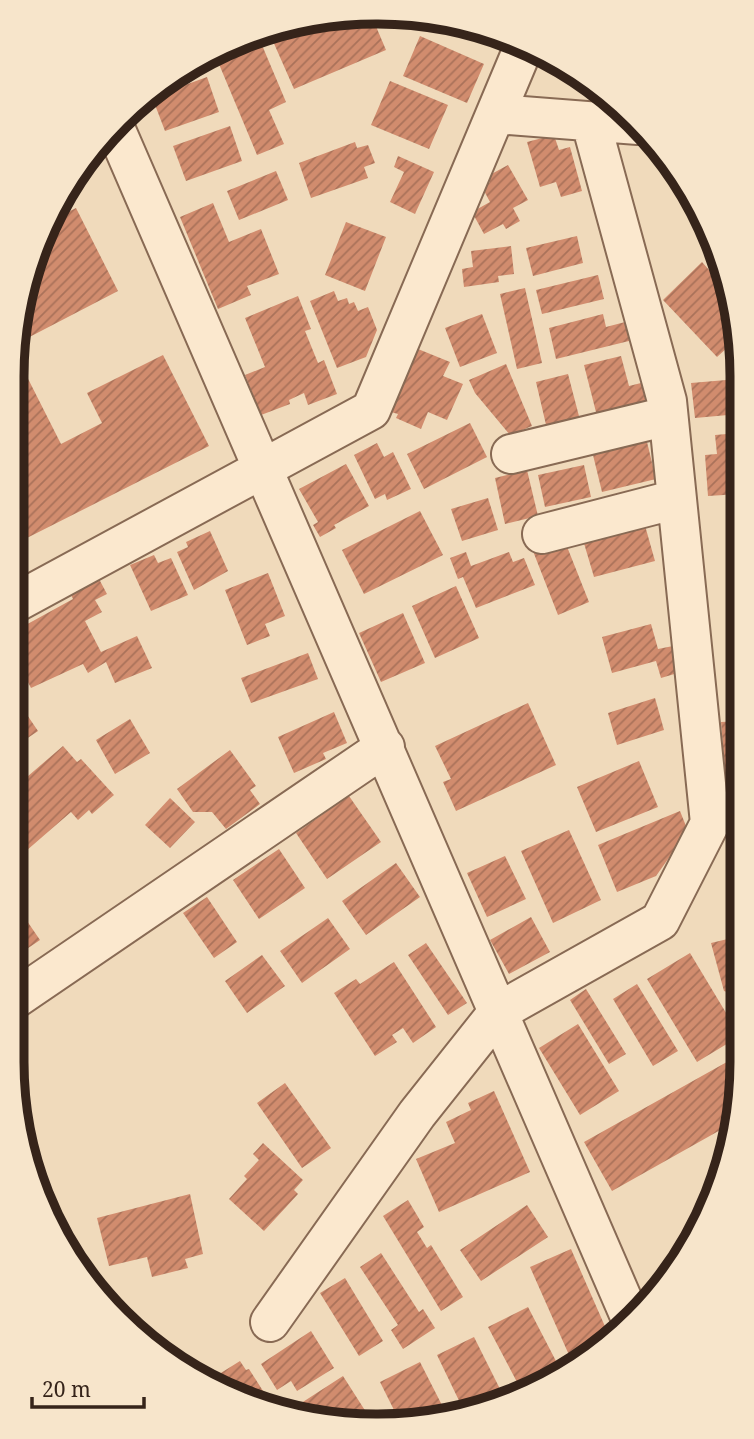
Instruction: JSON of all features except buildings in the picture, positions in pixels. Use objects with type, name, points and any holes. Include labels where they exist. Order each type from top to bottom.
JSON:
[{"type":"street","points":[[24,598],[371,410],[520,55]]},
{"type":"street","points":[[496,114],[622,124]]},
{"type":"street","points":[[270,1322],[417,1114],[498,1012],[660,921],[725,821],[677,499],[668,416],[592,122]]},
{"type":"street","points":[[119,137],[261,472],[385,747],[627,1310]]},
{"type":"street","points":[[511,454],[668,416]]},
{"type":"street","points":[[541,534],[677,499]]},
{"type":"street","points":[[24,993],[385,747]]}]
